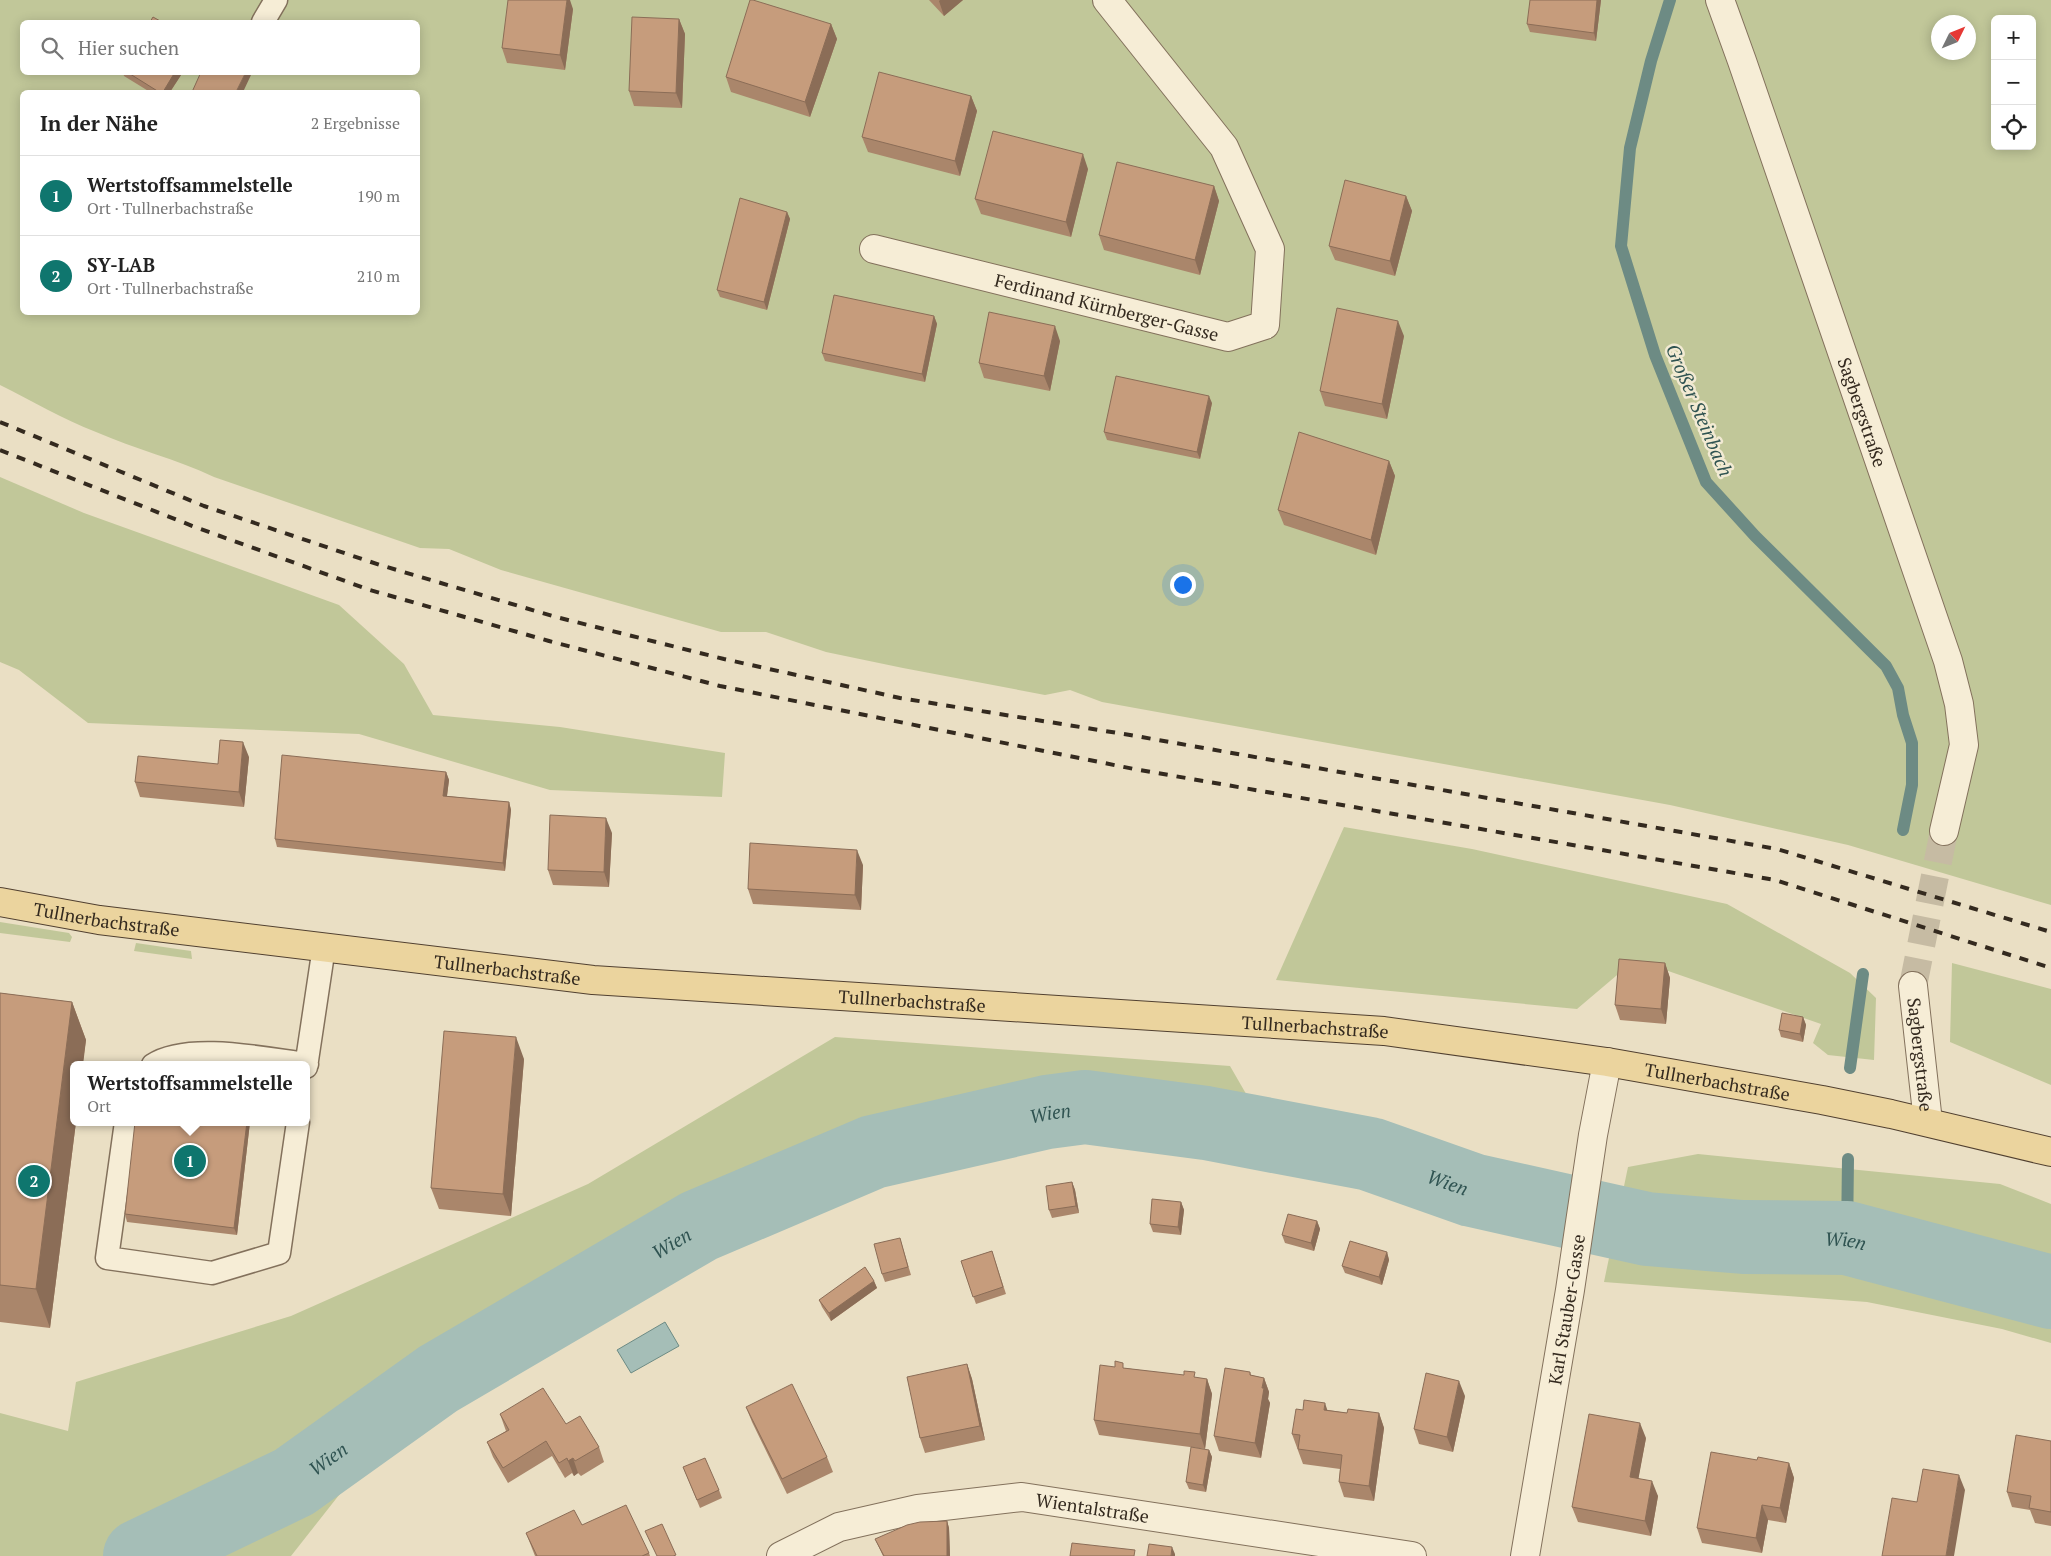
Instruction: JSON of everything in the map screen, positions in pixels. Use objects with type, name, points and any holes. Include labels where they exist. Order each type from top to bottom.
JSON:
[{"type":"main road","name":"Tullnerbachstraße","points":[[0,902],[99,920],[593,980],[1384,1031],[1607,1062],[1822,1100],[1928,1122]]},
{"type":"main road","points":[[1928,1122],[2051,1152]]},
{"type":"street","name":"Ferdinand Kürnberger-Gasse","points":[[874,249],[1228,337],[1265,325],[1270,249],[1224,147],[1107,0]]},
{"type":"street","name":"Sagbergstraße","points":[[1721,3],[1948,661],[1959,704],[1964,745],[1944,831]]},
{"type":"street","name":"Sagbergstraße","points":[[1913,986],[1928,1122]]},
{"type":"street","name":"Karl Stauber-Gasse","points":[[1525,1556],[1607,1062]]},
{"type":"street","name":"Wientalstraße","points":[[781,1556],[839,1527],[918,1508],[1022,1498],[1412,1556]]},
{"type":"lane","points":[[264,20],[276,0]]},
{"type":"lane","points":[[307,1061],[324,948]]},
{"type":"lane","points":[[163,1061],[175,1056],[207,1053],[268,1061]]},
{"type":"lane","points":[[125,1126],[107,1258],[212,1273],[279,1253],[297,1126]]},
{"type":"green space","points":[[0,0],[2051,0],[2051,905],[1848,845],[1670,805],[1102,702],[1070,690],[1045,695],[903,668],[826,652],[766,632],[721,632],[501,570],[449,549],[420,548],[214,477],[111,438],[0,385]]},
{"type":"green space","points":[[0,477],[84,513],[339,605],[404,664],[433,715],[560,727],[725,753],[722,797],[550,790],[359,734],[88,723],[19,670],[0,662]]},
{"type":"green space","points":[[1344,827],[1472,849],[1727,904],[1850,973],[1876,998],[1874,1060],[1828,1055],[1813,1043],[1821,1024],[1648,964],[1623,970],[1577,1009],[1276,980]]},
{"type":"green space","points":[[0,922],[69,933],[72,937],[70,942],[0,933]]},
{"type":"green space","points":[[136,943],[191,951],[192,959],[134,951]]},
{"type":"green space","points":[[1952,963],[2051,989],[2051,1085],[1950,1042]]},
{"type":"green space","points":[[835,1037],[1230,1066],[1260,1118],[1166,1102],[1047,1092],[965,1098],[812,1149],[637,1239],[443,1363],[291,1556],[0,1556],[0,1413],[68,1431],[76,1382],[291,1316],[588,1184]]},
{"type":"green space","points":[[1698,1154],[2000,1184],[2051,1204],[2051,1343],[2002,1329],[1867,1302],[1604,1282],[1628,1167]]},
{"type":"water","points":[[665,1322],[679,1346],[631,1373],[617,1350]]},
{"type":"building","points":[[508,0],[567,0],[560,55],[502,48]]},
{"type":"building","points":[[750,0],[831,24],[805,102],[726,77]]},
{"type":"building","points":[[1530,0],[1597,0],[1594,33],[1527,24]]},
{"type":"building","points":[[632,17],[679,19],[676,93],[629,91]]},
{"type":"building","points":[[879,72],[971,96],[955,161],[862,137]]},
{"type":"building","points":[[132,75],[173,75],[164,90],[156,90]]},
{"type":"building","points":[[200,75],[244,75],[237,90],[193,90]]},
{"type":"building","points":[[993,131],[1083,154],[1066,222],[975,199]]},
{"type":"building","points":[[1117,162],[1214,186],[1195,260],[1099,235]]},
{"type":"building","points":[[1345,180],[1406,196],[1390,261],[1329,246]]},
{"type":"building","points":[[740,198],[787,212],[764,302],[717,290]]},
{"type":"building","points":[[834,295],[934,316],[922,374],[822,353]]},
{"type":"building","points":[[1337,308],[1398,321],[1382,404],[1320,391]]},
{"type":"building","points":[[989,312],[1055,326],[1044,376],[979,363]]},
{"type":"building","points":[[1116,376],[1209,396],[1197,452],[1104,432]]},
{"type":"building","points":[[1299,432],[1389,461],[1371,540],[1278,510]]},
{"type":"building","points":[[220,740],[243,742],[239,792],[135,782],[138,756],[218,764]]},
{"type":"building","points":[[282,755],[446,772],[443,796],[509,802],[503,863],[275,839]]},
{"type":"building","points":[[550,815],[606,818],[604,872],[548,870]]},
{"type":"building","points":[[750,843],[857,850],[855,895],[748,889]]},
{"type":"building","points":[[1619,959],[1665,963],[1661,1009],[1615,1005]]},
{"type":"building","points":[[0,993],[72,1002],[36,1289],[0,1285]]},
{"type":"building","points":[[1782,1013],[1803,1017],[1800,1034],[1779,1030]]},
{"type":"building","points":[[444,1031],[516,1037],[503,1194],[431,1188]]},
{"type":"building","points":[[135,1126],[247,1126],[234,1228],[125,1214]]},
{"type":"building","points":[[1072,1182],[1076,1206],[1049,1210],[1046,1186]]},
{"type":"building","points":[[1152,1199],[1181,1202],[1178,1227],[1150,1224]]},
{"type":"building","points":[[1288,1214],[1317,1221],[1311,1243],[1282,1235]]},
{"type":"building","points":[[900,1238],[908,1267],[882,1274],[874,1244]]},
{"type":"building","points":[[1350,1241],[1387,1252],[1379,1277],[1342,1266]]},
{"type":"building","points":[[992,1251],[1003,1287],[973,1297],[961,1261]]},
{"type":"building","points":[[865,1267],[874,1281],[829,1313],[819,1300]]},
{"type":"building","points":[[1115,1361],[1123,1363],[1123,1368],[1184,1375],[1184,1371],[1195,1372],[1194,1377],[1207,1379],[1200,1434],[1094,1420],[1100,1365],[1115,1367]]},
{"type":"building","points":[[967,1364],[980,1426],[920,1438],[907,1377]]},
{"type":"building","points":[[1225,1368],[1250,1372],[1250,1375],[1264,1378],[1255,1443],[1214,1436]]},
{"type":"building","points":[[1426,1373],[1459,1381],[1447,1437],[1414,1429]]},
{"type":"building","points":[[792,1384],[827,1457],[782,1479],[746,1407]]},
{"type":"building","points":[[543,1388],[566,1424],[580,1416],[599,1447],[575,1461],[573,1458],[568,1461],[567,1458],[559,1463],[546,1441],[503,1468],[487,1442],[509,1430],[500,1414]]},
{"type":"building","points":[[1304,1400],[1325,1403],[1324,1410],[1347,1413],[1348,1409],[1379,1413],[1369,1486],[1339,1482],[1342,1455],[1298,1449],[1300,1435],[1292,1434],[1296,1409],[1303,1410]]},
{"type":"building","points":[[1589,1414],[1640,1423],[1630,1477],[1652,1481],[1645,1521],[1572,1507]]},
{"type":"building","points":[[2016,1435],[2051,1441],[2051,1512],[2029,1508],[2031,1496],[2007,1492]]},
{"type":"building","points":[[1191,1447],[1209,1450],[1203,1485],[1186,1482]]},
{"type":"building","points":[[1711,1452],[1757,1460],[1758,1457],[1789,1463],[1780,1508],[1762,1505],[1756,1538],[1697,1528]]},
{"type":"building","points":[[705,1458],[719,1490],[697,1500],[683,1467]]},
{"type":"building","points":[[1923,1469],[1959,1475],[1946,1556],[1882,1556],[1892,1498],[1917,1502]]},
{"type":"building","points":[[626,1505],[649,1553],[642,1556],[537,1556],[526,1533],[574,1510],[582,1525]]},
{"type":"building","points":[[947,1521],[947,1556],[884,1556],[875,1539],[907,1525],[920,1522]]},
{"type":"building","points":[[662,1524],[676,1555],[657,1556],[645,1531]]},
{"type":"building","points":[[1072,1543],[1135,1550],[1134,1556],[1070,1556]]},
{"type":"building","points":[[1149,1544],[1172,1547],[1171,1556],[1147,1556]]},
{"type":"waterway","name":"Großer Steinbach","points":[[1670,0],[1651,61],[1630,148],[1621,246],[1655,355],[1706,482],[1755,536],[1886,666],[1898,688],[1903,715],[1912,743],[1912,785],[1903,830]]},
{"type":"waterway","name":"Großer Steinbach","points":[[1850,1068],[1863,974]]},
{"type":"waterway","name":"Wien","points":[[140,1556],[294,1482],[438,1379],[699,1226],[873,1152],[1047,1112],[1085,1107],[1206,1123],[1370,1154],[1472,1190],[1647,1229],[1743,1237],[1847,1238],[2051,1292]]},
{"type":"waterway","name":"Großer Steinbach","points":[[1847,1238],[1848,1159]]},
{"type":"tunnel","points":[[1913,986],[1944,831]]},
{"type":"railway","points":[[0,422],[204,506],[380,565],[556,617],[724,659],[900,698],[1130,735],[1777,849],[2051,932]]},
{"type":"railway","points":[[0,450],[195,527],[370,590],[549,641],[720,686],[1134,769],[1775,880],[2051,968]]},
{"type":"place","name":"Wertstoffsammelstelle","points":[[190,1161]]},
{"type":"place","name":"SY-LAB","points":[[34,1181]]}]
